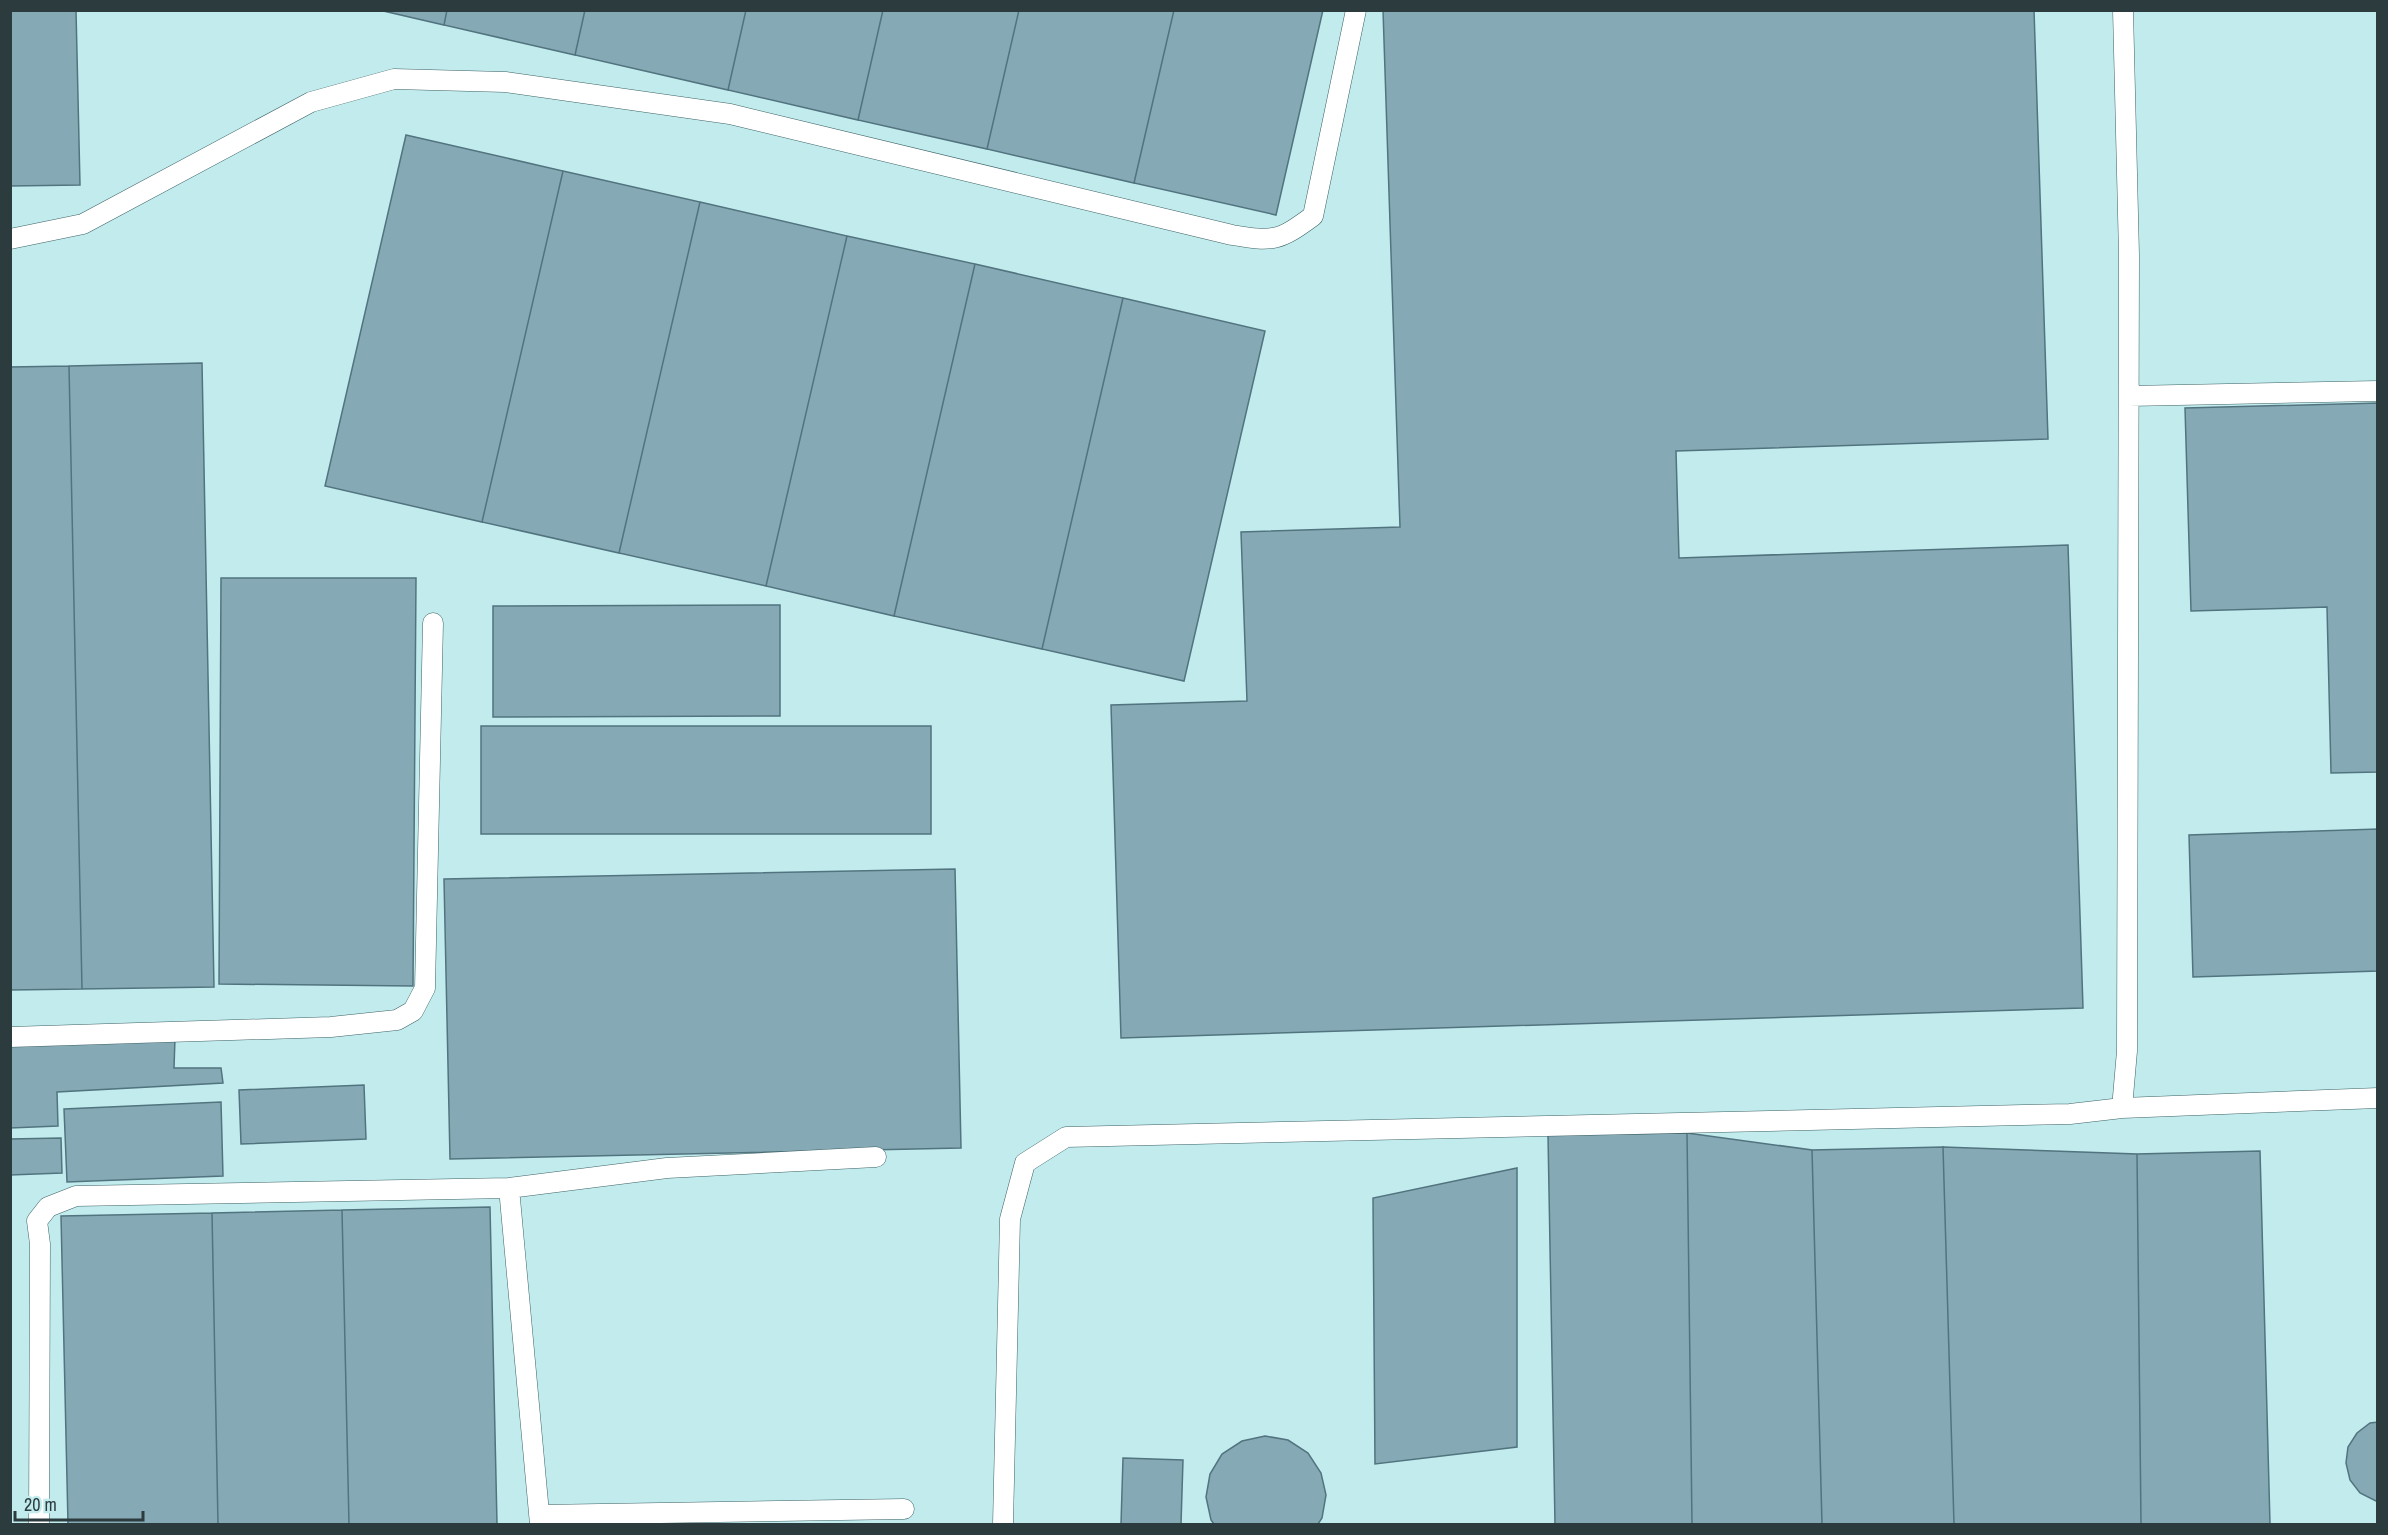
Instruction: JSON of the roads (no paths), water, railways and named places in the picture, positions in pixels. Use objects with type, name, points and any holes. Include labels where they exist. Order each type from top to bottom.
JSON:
[{"type":"lane","points":[[10,239],[83,224],[311,102],[394,79],[505,82],[730,114],[1232,235],[1260,240],[1285,236],[1313,216],[1356,10]]},
{"type":"lane","points":[[2122,1108],[2127,1051],[2129,396],[2129,255],[2123,10]]},
{"type":"lane","points":[[2129,396],[2378,391]]},
{"type":"lane","points":[[10,1037],[331,1027],[397,1020],[414,1011],[425,988],[433,623]]},
{"type":"lane","points":[[1004,1524],[1010,1219],[1025,1163],[1066,1137],[2070,1114],[2122,1108],[2378,1098]]},
{"type":"lane","points":[[39,1524],[40,1244],[37,1221],[48,1207],[76,1196],[508,1188],[667,1168],[876,1157]]},
{"type":"lane","points":[[508,1188],[540,1520],[904,1509]]}]
